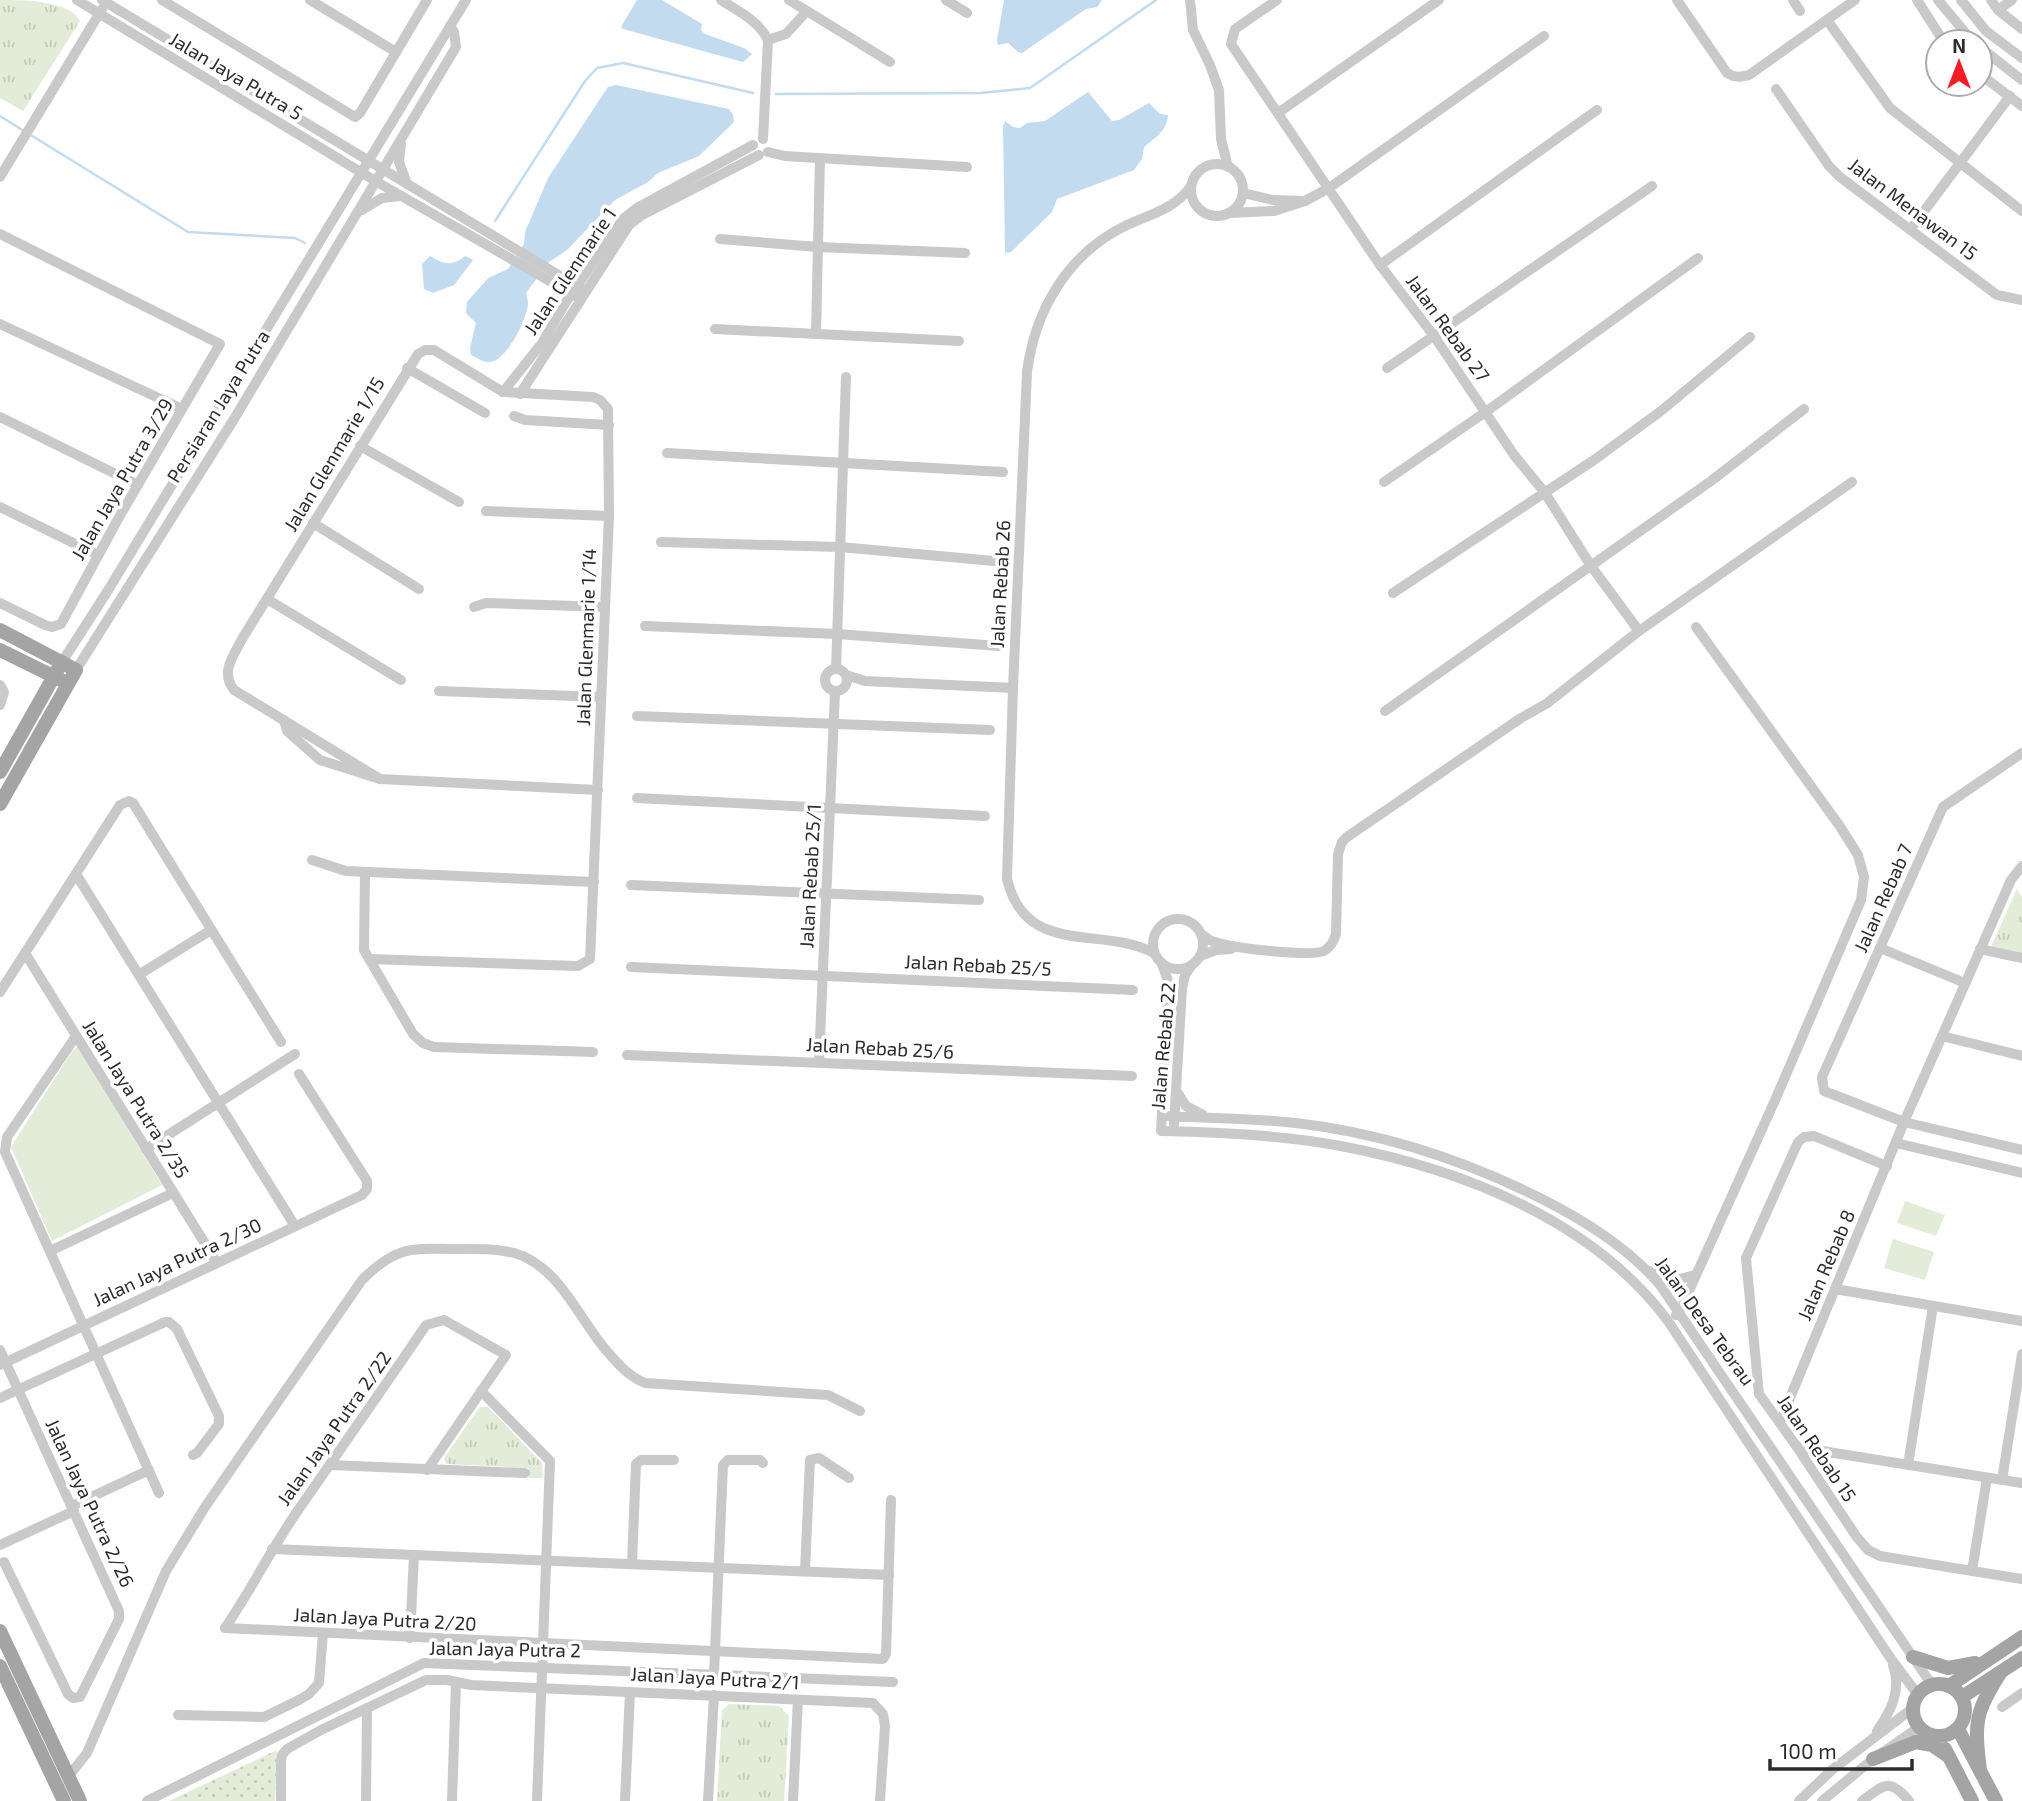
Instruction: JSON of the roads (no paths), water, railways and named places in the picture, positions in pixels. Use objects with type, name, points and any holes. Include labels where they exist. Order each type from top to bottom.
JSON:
[{"type":"main road","points":[[0,630],[76,670]]},
{"type":"main road","points":[[0,650],[68,684]]},
{"type":"main road","name":"Persiaran Jaya Putra","points":[[0,772],[62,662]]},
{"type":"main road","name":"Persiaran Jaya Putra","points":[[0,804],[76,670]]},
{"type":"main road","points":[[0,1631],[80,1801]]},
{"type":"main road","points":[[1949,1686],[2022,1637]]},
{"type":"main road","points":[[1913,1657],[1948,1668],[1965,1666],[1994,1656]]},
{"type":"main road","points":[[1962,1697],[2022,1658]]},
{"type":"main road","points":[[0,1666],[64,1801]]},
{"type":"main road","points":[[1980,1770],[1976,1732],[1979,1712],[1986,1694],[2001,1672]]},
{"type":"main road","points":[[1932,1685],[1949,1686],[1962,1697],[1966,1714],[1958,1729],[1941,1737],[1929,1734],[1919,1727],[1913,1715],[1916,1702],[1932,1685]]},
{"type":"main road","points":[[1958,1729],[1996,1801]]},
{"type":"main road","points":[[1941,1737],[1972,1801]]},
{"type":"main road","points":[[1873,1759],[1916,1742],[1932,1745],[1948,1756]]},
{"type":"street","name":"Jalan Jaya Putra 5","points":[[77,0],[377,182],[510,252]]},
{"type":"street","points":[[162,0],[355,117],[360,113],[427,0]]},
{"type":"street","points":[[310,0],[396,52]]},
{"type":"street","name":"Persiaran Jaya Putra","points":[[62,662],[466,0]]},
{"type":"street","points":[[721,0],[747,16],[765,33],[768,40],[761,148],[785,156],[967,167]]},
{"type":"street","points":[[789,0],[890,62]]},
{"type":"street","points":[[946,0],[967,13]]},
{"type":"street","points":[[1190,0],[1193,30],[1219,90],[1222,149],[1228,167]]},
{"type":"street","name":"Jalan Rebab 27","points":[[1277,0],[1235,29],[1231,44],[1380,265],[1434,336],[1514,454],[1545,494],[1591,566],[1639,631]]},
{"type":"street","points":[[1278,113],[1439,0]]},
{"type":"street","points":[[1677,0],[1727,73],[1733,76],[1749,75],[1855,0]]},
{"type":"street","points":[[1793,0],[1800,11]]},
{"type":"street","points":[[1917,0],[1935,28]]},
{"type":"street","points":[[1938,0],[1961,28]]},
{"type":"street","points":[[1961,0],[1986,31],[2022,58]]},
{"type":"street","points":[[1991,0],[1998,10],[2022,29]]},
{"type":"street","points":[[1998,10],[2012,0]]},
{"type":"street","name":"Jalan Jaya Putra 5","points":[[104,1],[407,184],[510,252]]},
{"type":"street","points":[[0,177],[104,1]]},
{"type":"street","points":[[768,40],[786,34],[807,11]]},
{"type":"street","points":[[1827,20],[1885,103],[2022,211]]},
{"type":"street","name":"Persiaran Jaya Putra","points":[[76,670],[234,419],[456,47],[456,38],[450,26]]},
{"type":"street","points":[[1154,215],[1178,209],[1198,209],[1213,216],[1274,211],[1305,201],[1329,188],[1544,36]]},
{"type":"street","points":[[1994,58],[2022,80]]},
{"type":"street","points":[[1994,84],[2022,106]]},
{"type":"street","name":"Jalan Menawan 15","points":[[1776,89],[1829,166],[1997,295],[2022,300]]},
{"type":"street","points":[[1910,230],[2010,96]]},
{"type":"street","points":[[1380,265],[1597,110]]},
{"type":"street","points":[[1154,215],[1176,204],[1191,187],[1196,175],[1205,167],[1215,150],[1220,130]]},
{"type":"street","points":[[402,138],[399,162],[407,184]]},
{"type":"street","name":"Jalan Glenmarie 1","points":[[520,394],[537,370],[547,346],[623,219],[637,208],[669,196],[761,148]]},
{"type":"street","points":[[816,334],[820,158]]},
{"type":"street","points":[[1205,167],[1219,164],[1228,167],[1240,178],[1243,193],[1240,203],[1229,214]]},
{"type":"street","points":[[1191,187],[1198,209]]},
{"type":"street","points":[[1387,368],[1652,187]]},
{"type":"street","points":[[1243,193],[1273,200],[1305,201]]},
{"type":"street","points":[[359,211],[382,198],[401,195]]},
{"type":"street","name":"Jalan Rebab 26","points":[[1154,215],[1126,226],[1087,252],[1061,280],[1042,314],[1035,334],[1027,372],[1006,867],[1009,890],[1020,908],[1044,929],[1064,936],[1136,945],[1154,953]]},
{"type":"street","name":"Jalan Jaya Putra 3/29","points":[[0,234],[220,344],[61,624],[52,627],[0,603]]},
{"type":"street","points":[[720,239],[818,247],[965,253]]},
{"type":"street","points":[[510,252],[579,292]]},
{"type":"street","points":[[1384,482],[1698,258]]},
{"type":"street","points":[[0,324],[182,409]]},
{"type":"street","points":[[715,328],[960,341]]},
{"type":"street","points":[[1393,593],[1545,494],[1661,411],[1750,337]]},
{"type":"street","name":"Jalan Glenmarie 1","points":[[503,392],[547,346]]},
{"type":"street","name":"Jalan Glenmarie 1/15","points":[[520,394],[503,392],[434,350],[425,350],[418,355],[407,368],[267,599],[231,661],[227,675],[234,690],[284,720],[287,731],[320,760],[380,779],[394,782],[598,790]]},
{"type":"street","points":[[407,368],[485,413]]},
{"type":"street","points":[[537,370],[537,382],[542,395]]},
{"type":"street","name":"Jalan Rebab 25/1","points":[[818,1062],[835,723],[841,681],[837,634],[846,377]]},
{"type":"street","points":[[514,416],[525,420],[609,425],[608,409],[600,400],[520,394]]},
{"type":"street","points":[[1385,711],[1711,481],[1804,409]]},
{"type":"street","points":[[0,417],[138,485]]},
{"type":"street","name":"Jalan Glenmarie 1/14","points":[[369,959],[578,966],[590,959],[609,516],[609,425]]},
{"type":"street","points":[[360,446],[459,502]]},
{"type":"street","points":[[667,453],[1003,472]]},
{"type":"street","points":[[1247,948],[1216,950],[1173,969],[1162,964],[1154,953],[1152,943],[1155,932],[1162,924],[1178,919],[1189,922],[1201,934],[1215,942],[1247,948],[1313,953],[1330,947],[1336,934],[1338,854],[1347,837],[1546,704],[1639,631],[1852,482]]},
{"type":"street","points":[[0,507],[98,555]]},
{"type":"street","points":[[486,511],[609,516]]},
{"type":"street","points":[[313,523],[419,589]]},
{"type":"street","points":[[661,542],[840,547],[1005,562]]},
{"type":"street","points":[[267,599],[401,680]]},
{"type":"street","points":[[474,607],[486,603],[605,607]]},
{"type":"street","points":[[645,626],[837,634],[999,646]]},
{"type":"street","points":[[1668,1321],[1679,1313],[1782,1085],[1861,900],[1864,887],[1861,864],[1839,825],[1696,627]]},
{"type":"street","points":[[841,681],[1013,688]]},
{"type":"street","points":[[0,685],[5,692],[0,705]]},
{"type":"street","points":[[439,691],[601,696]]},
{"type":"street","points":[[637,716],[990,730]]},
{"type":"street","name":"Jalan Rebab 7","points":[[1904,1122],[1824,1091],[1822,1077],[1943,807],[2022,753]]},
{"type":"street","points":[[637,798],[985,816]]},
{"type":"street","points":[[0,992],[123,802],[133,803],[281,1042]]},
{"type":"street","points":[[312,860],[346,871],[594,882]]},
{"type":"street","points":[[365,872],[364,950],[417,1040],[434,1047],[593,1052]]},
{"type":"street","name":"Jalan Rebab 8","points":[[1780,1422],[1904,1122],[1980,949],[2020,872]]},
{"type":"street","points":[[76,874],[295,1226]]},
{"type":"street","points":[[631,885],[979,900]]},
{"type":"street","points":[[141,977],[211,930]]},
{"type":"street","name":"Jalan Rebab 26","points":[[1112,940],[1155,932]]},
{"type":"street","points":[[1196,960],[1203,945],[1201,934]]},
{"type":"street","points":[[1880,948],[1965,983]]},
{"type":"street","points":[[1980,949],[2022,958]]},
{"type":"street","name":"Jalan Jaya Putra 2/35","points":[[25,953],[217,1263]]},
{"type":"street","name":"Jalan Rebab 22","points":[[1174,1131],[1182,989],[1185,975],[1196,960]]},
{"type":"street","name":"Jalan Rebab 22","points":[[1161,1131],[1168,990],[1162,964]]},
{"type":"street","name":"Jalan Rebab 25/5","points":[[631,967],[1133,990]]},
{"type":"street","points":[[76,1036],[7,1137],[5,1152],[159,1493]]},
{"type":"street","points":[[1942,1036],[2022,1056]]},
{"type":"street","points":[[146,1149],[295,1054]]},
{"type":"street","name":"Jalan Rebab 25/6","points":[[627,1055],[1132,1076]]},
{"type":"street","name":"Jalan Jaya Putra 2/30","points":[[3,1363],[362,1195],[367,1189],[367,1181],[299,1074]]},
{"type":"street","points":[[1176,1089],[1186,1106],[1212,1119]]},
{"type":"street","name":"Jalan Desa Tebrau","points":[[1162,1116],[1293,1123],[1340,1129],[1414,1147],[1457,1161],[1511,1184],[1580,1219],[1648,1270],[1932,1685]]},
{"type":"street","points":[[1904,1122],[2022,1150]]},
{"type":"street","name":"Jalan Desa Tebrau","points":[[1161,1131],[1292,1138],[1409,1162],[1505,1198],[1573,1234],[1637,1283],[1668,1321],[1889,1656],[1916,1702]]},
{"type":"street","name":"Jalan Rebab 15","points":[[1887,1166],[1814,1136],[1804,1137],[1798,1142],[1746,1258],[1759,1394],[1868,1550],[1880,1556],[2022,1579]]},
{"type":"street","points":[[1896,1143],[2022,1173]]},
{"type":"street","points":[[50,1251],[173,1193]]},
{"type":"street","points":[[68,1777],[88,1753],[166,1571],[205,1507],[362,1280],[392,1255],[416,1249],[488,1249],[516,1254],[529,1260],[542,1267],[564,1292],[618,1365],[633,1378],[645,1383],[828,1395],[860,1412]]},
{"type":"street","points":[[1648,1270],[1676,1280],[1695,1275]]},
{"type":"street","points":[[1835,1289],[2022,1321]]},
{"type":"street","points":[[1908,1465],[1933,1306]]},
{"type":"street","name":"Jalan Jaya Putra 2/22","points":[[225,1628],[251,1590],[272,1549],[426,1325],[444,1320],[506,1355],[481,1391]]},
{"type":"street","points":[[0,1398],[165,1322],[173,1325],[219,1416],[219,1424],[197,1453],[192,1455]]},
{"type":"street","name":"Jalan Jaya Putra 2/26","points":[[0,1350],[3,1363],[18,1390],[119,1611],[118,1619],[80,1697],[73,1698],[68,1694],[4,1562]]},
{"type":"street","points":[[2002,1480],[2022,1354]]},
{"type":"street","points":[[427,1470],[481,1391],[551,1461],[537,1801]]},
{"type":"street","points":[[1797,1447],[2022,1483]]},
{"type":"street","points":[[805,1571],[810,1460],[819,1458],[849,1478]]},
{"type":"street","points":[[632,1564],[636,1464],[641,1460],[674,1461]]},
{"type":"street","points":[[714,1674],[723,1465],[728,1460],[763,1463]]},
{"type":"street","points":[[331,1465],[526,1473]]},
{"type":"street","points":[[0,1545],[149,1470]]},
{"type":"street","points":[[1972,1571],[1987,1478]]},
{"type":"street","points":[[272,1549],[889,1575],[891,1500]]},
{"type":"street","points":[[410,1637],[414,1555]]},
{"type":"street","name":"Jalan Jaya Putra 2/20","points":[[225,1628],[877,1660],[883,1659],[886,1654],[889,1575]]},
{"type":"street","points":[[178,1715],[264,1717],[299,1700],[309,1694],[318,1683],[323,1633]]},
{"type":"street","points":[[1869,1742],[1885,1720],[1897,1691],[1897,1676],[1889,1656]]},
{"type":"street","name":"Jalan Jaya Putra 2","points":[[147,1801],[424,1663],[893,1682]]},
{"type":"street","name":"Jalan Jaya Putra 2/1","points":[[281,1801],[282,1755],[288,1749],[321,1730],[426,1680],[471,1685],[873,1703],[883,1714],[885,1726],[880,1801]]},
{"type":"street","points":[[452,1801],[456,1682]]},
{"type":"street","points":[[625,1801],[630,1692]]},
{"type":"street","points":[[2002,1707],[2022,1693]]},
{"type":"street","points":[[708,1801],[714,1695]]},
{"type":"street","points":[[793,1801],[798,1700]]},
{"type":"street","points":[[1799,1801],[1833,1769],[1916,1702]]},
{"type":"street","points":[[366,1801],[368,1708]]},
{"type":"street","points":[[1822,1801],[1873,1759],[1919,1727]]},
{"type":"street","points":[[1862,1801],[1882,1786],[1891,1785],[1899,1788],[1909,1801]]},
{"type":"water","points":[[637,0],[662,0],[702,24],[701,30],[705,34],[744,48],[752,54],[743,62],[623,29],[621,27]]},
{"type":"water","points":[[1004,0],[1102,0],[1097,7],[1086,9],[1022,53],[1008,43],[998,45]]},
{"type":"water","points":[[616,85],[729,109],[734,122],[699,156],[658,173],[648,182],[615,200],[567,250],[549,262],[526,293],[527,311],[514,340],[501,356],[487,362],[471,355],[476,323],[466,313],[467,302],[488,278],[508,269],[524,244],[525,232],[548,178],[608,87]]},
{"type":"water","points":[[1088,92],[1112,121],[1119,120],[1149,103],[1160,114],[1168,115],[1166,125],[1144,147],[1142,159],[1134,170],[1057,199],[1052,212],[1011,252],[1005,253],[1005,121],[1020,128],[1027,123],[1045,121]]},
{"type":"water","points":[[430,256],[448,263],[456,262],[465,256],[473,260],[454,285],[433,293],[424,289],[422,264]]},
{"type":"waterway","points":[[776,94],[980,93],[1030,88],[1156,0]]},
{"type":"waterway","points":[[495,221],[585,81],[597,68],[623,63],[753,93]]},
{"type":"waterway","points":[[0,116],[24,131]]},
{"type":"waterway","points":[[29,134],[188,232],[295,238],[305,243]]}]
